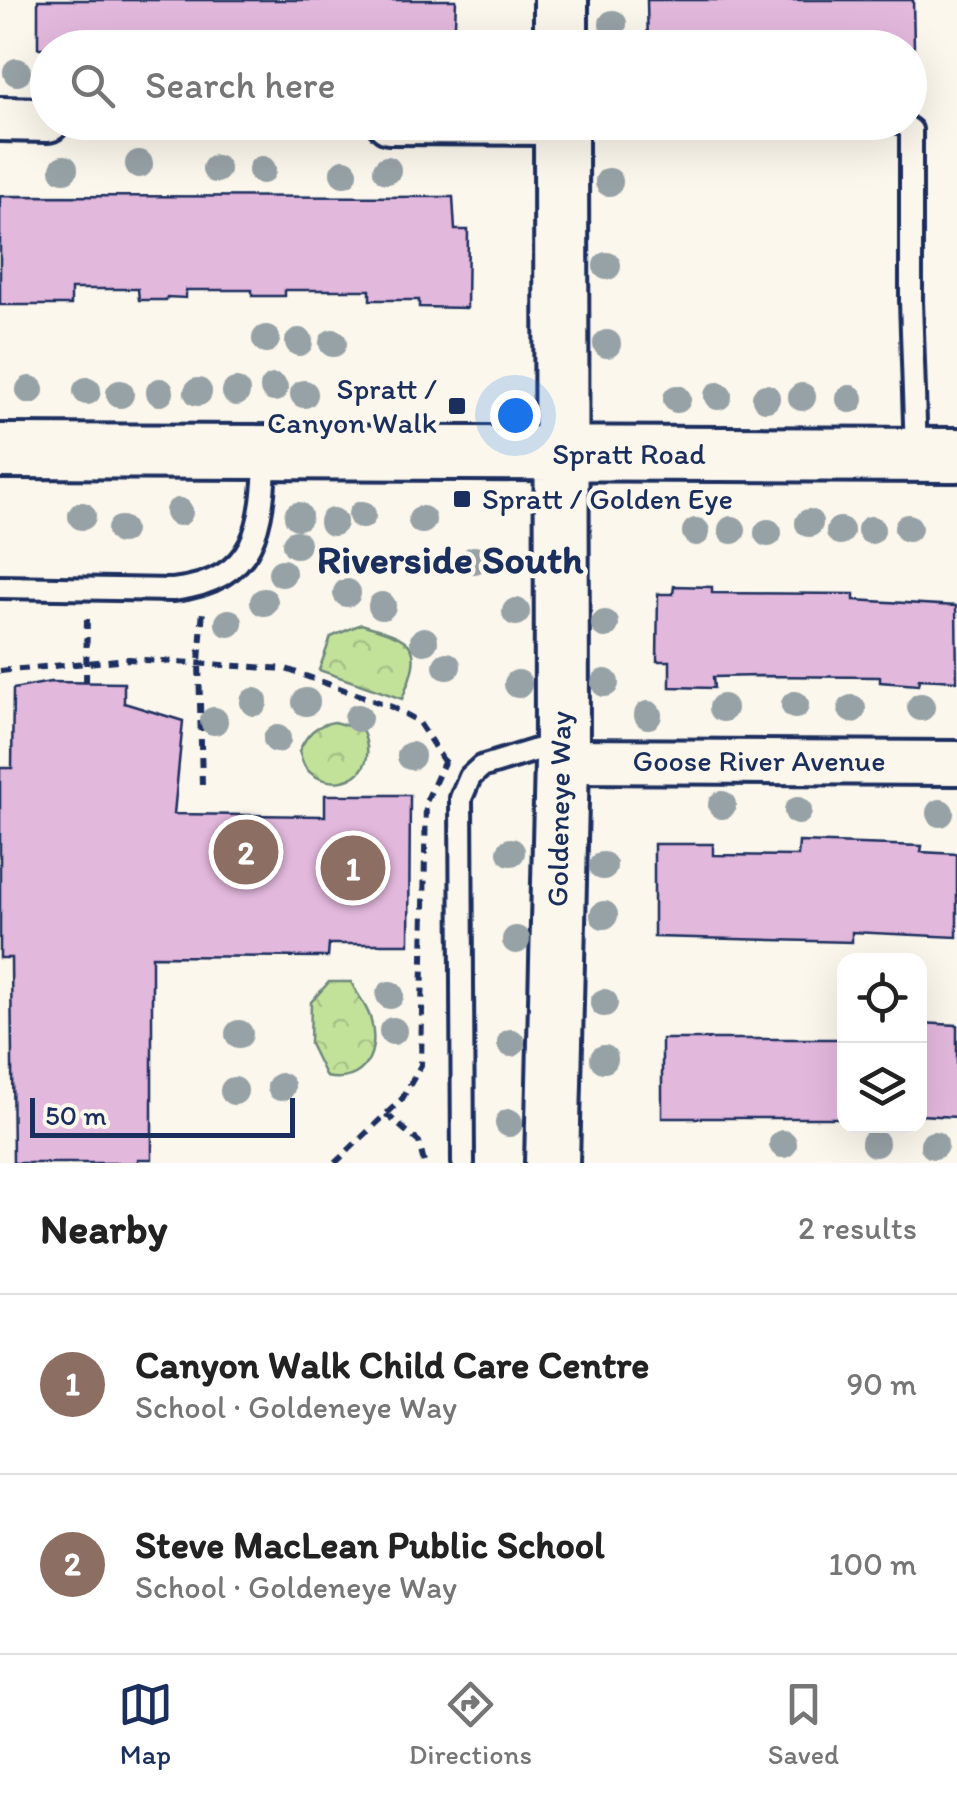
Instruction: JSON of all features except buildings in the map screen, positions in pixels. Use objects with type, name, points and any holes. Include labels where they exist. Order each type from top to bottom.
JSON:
[{"type":"street","points":[[561,0],[561,30]]},
{"type":"street","points":[[0,119],[30,120]]},
{"type":"street","name":"Goldeneye Way","points":[[552,1163],[561,752],[561,140]]},
{"type":"street","name":"Spratt Road","points":[[0,452],[936,454]]},
{"type":"street","name":"Goose River Avenue","points":[[561,752],[957,762]]},
{"type":"lane","points":[[911,140],[911,302],[936,454]]},
{"type":"lane","points":[[0,588],[173,590],[206,583],[234,565],[256,535],[262,516],[266,452]]},
{"type":"lane","points":[[463,1163],[461,798],[470,777],[481,767],[561,752]]},
{"type":"path","points":[[202,785],[200,662],[206,583]]},
{"type":"path","points":[[86,683],[88,589]]},
{"type":"path","points":[[0,671],[129,660],[286,669],[392,707],[418,721],[443,760],[470,777]]},
{"type":"path","points":[[334,1163],[402,1099],[421,1064],[425,838]]},
{"type":"path","points":[[386,1114],[419,1142],[424,1163]]},
{"type":"green space","points":[[361,624],[404,640],[410,647],[413,666],[402,699],[319,670],[331,637]]},
{"type":"green space","points":[[334,722],[362,730],[366,761],[360,772],[350,778],[326,781],[305,767],[299,751],[312,731]]},
{"type":"green space","points":[[329,982],[351,982],[373,1030],[367,1063],[351,1076],[340,1078],[326,1077],[310,1044],[311,1002]]},
{"type":"place","name":"Spratt / Canyon Walk","points":[[457,406]]},
{"type":"place","name":"Spratt / Golden Eye","points":[[462,499]]},
{"type":"place","name":"Steve MacLean Public School","points":[[246,852]]},
{"type":"place","name":"Canyon Walk Child Care Centre","points":[[353,868]]},
{"type":"district","name":"Riverside South","points":[[450,559]]}]
